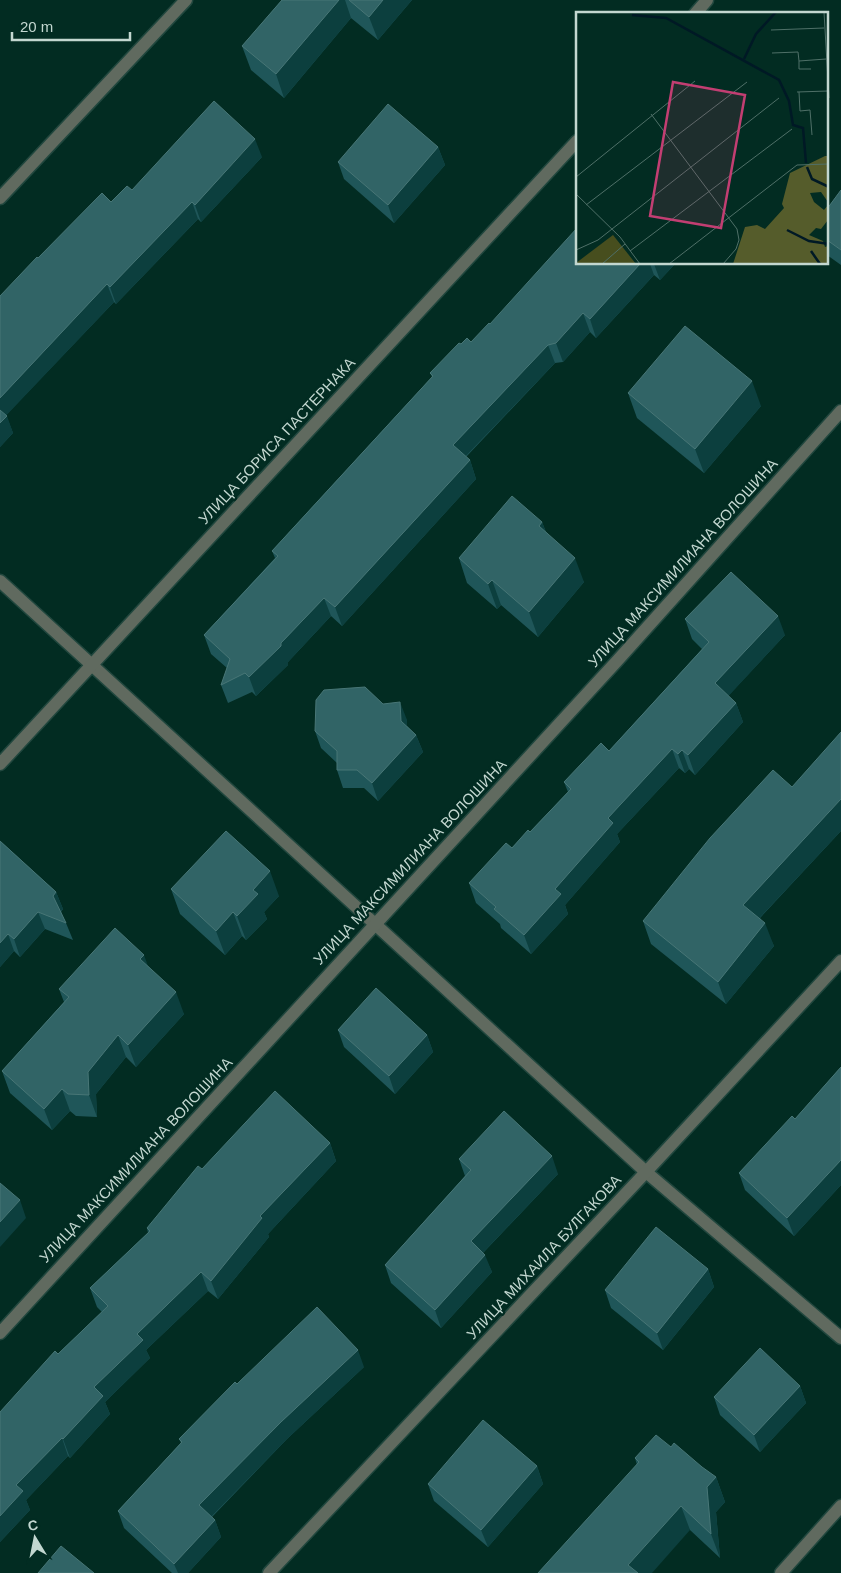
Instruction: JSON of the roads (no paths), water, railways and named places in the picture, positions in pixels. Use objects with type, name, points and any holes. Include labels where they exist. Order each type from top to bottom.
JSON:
[{"type":"street","points":[[0,198],[186,0]]},
{"type":"street","points":[[697,12],[708,0]]},
{"type":"street","name":"УЛИЦА БОРИСА ПАСТЕРНАКА","points":[[0,764],[576,142]]},
{"type":"street","name":"УЛИЦА МАКСИМИЛИАНА ВОЛОШИНА","points":[[0,1332],[617,661],[841,411]]},
{"type":"street","points":[[0,581],[646,1172],[841,1338]]},
{"type":"street","name":"УЛИЦА МИХАИЛА БУЛГАКОВА","points":[[269,1573],[646,1172],[841,961]]},
{"type":"street","points":[[781,1573],[841,1506]]}]
